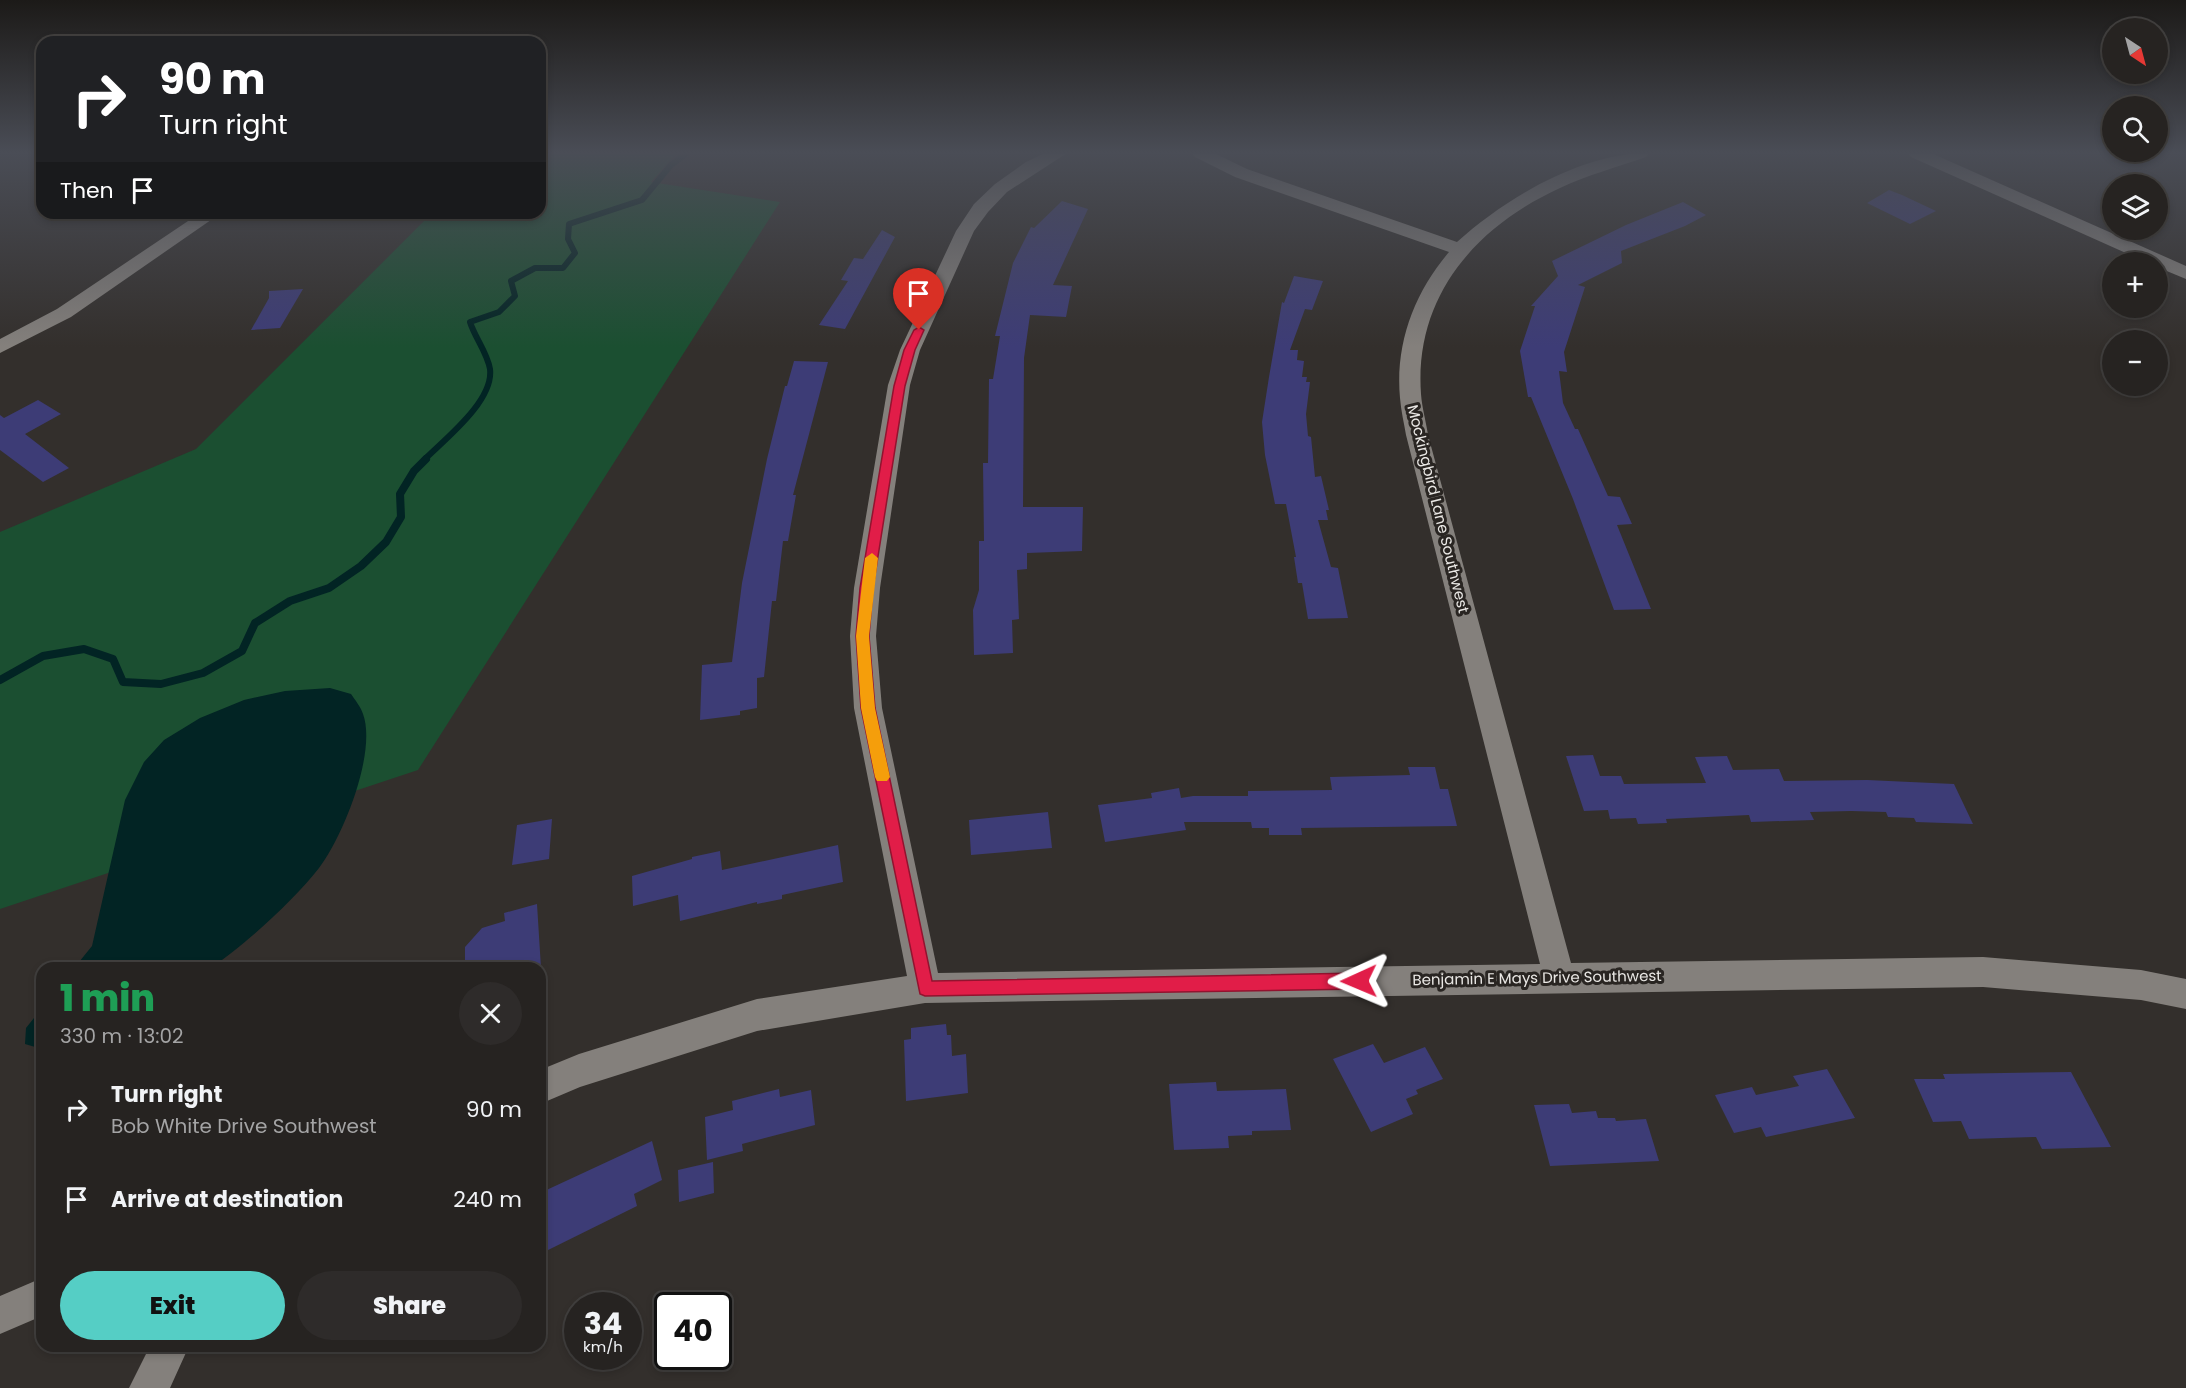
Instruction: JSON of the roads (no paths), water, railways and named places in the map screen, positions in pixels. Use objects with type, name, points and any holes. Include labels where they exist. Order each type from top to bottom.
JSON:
[{"type":"street","points":[[925,988],[868,708],[863,636],[867,588],[899,386],[910,350],[965,231],[974,218]]},
{"type":"street","points":[[1369,218],[1459,249]]},
{"type":"street","name":"Mockingbird Lane Southwest","points":[[1494,218],[1459,249],[1434,282],[1419,315],[1411,351],[1410,391],[1417,435],[1559,978]]},
{"type":"street","points":[[2062,218],[2186,273]]},
{"type":"street","points":[[0,347],[64,313],[203,219]]},
{"type":"street","name":"Benjamin E Mays Drive Southwest","points":[[546,1085],[579,1071],[757,1015],[925,988],[1983,972],[2141,985],[2186,994]]},
{"type":"street","points":[[0,1315],[36,1300]]},
{"type":"street","points":[[149,1388],[167,1352]]},
{"type":"water","points":[[330,688],[351,694],[363,714],[366,730],[362,771],[347,816],[319,868],[254,935],[219,962],[79,962],[92,946],[125,800],[144,762],[164,740],[200,718],[244,700],[285,691]]},
{"type":"water","points":[[36,1016],[36,1047],[25,1044],[26,1028]]},
{"type":"waterway","points":[[424,460],[466,419],[484,394],[489,381],[490,369],[470,322],[499,312],[515,296],[511,281],[535,268],[563,268],[575,253],[568,239],[569,224],[588,218]]},
{"type":"waterway","points":[[0,680],[43,656],[84,649],[113,659],[123,682],[161,684],[203,673],[242,651],[255,623],[290,601],[329,588],[361,566],[386,542],[401,517],[400,494],[414,471],[426,459]]}]
